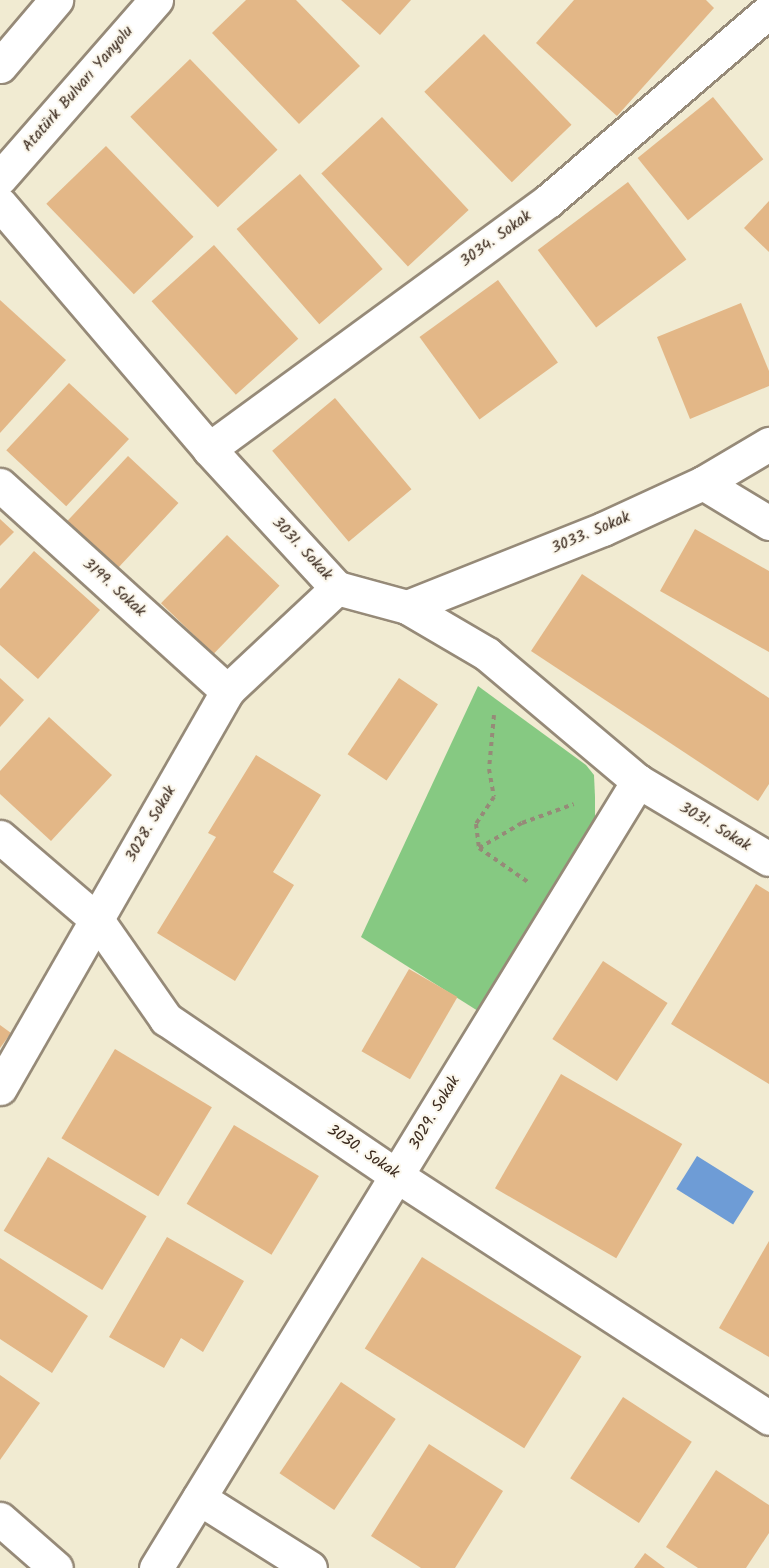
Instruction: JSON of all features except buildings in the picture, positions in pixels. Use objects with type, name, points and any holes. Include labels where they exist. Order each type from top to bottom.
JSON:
[{"type":"main road","points":[[0,66],[56,0]]},
{"type":"main road","name":"Atatürk Bulvarı Yanyolu","points":[[0,178],[156,0]]},
{"type":"main road","name":"3034. Sokak","points":[[209,449],[548,201],[769,10]]},
{"type":"main road","name":"3031. Sokak","points":[[0,204],[209,449],[338,588],[407,607],[488,654],[638,781],[769,859]]},
{"type":"main road","name":"3033. Sokak","points":[[407,607],[603,529],[703,483],[769,444]]},
{"type":"main road","points":[[703,483],[769,523]]},
{"type":"main road","name":"3199. Sokak","points":[[0,485],[227,691]]},
{"type":"main road","name":"3028. Sokak","points":[[0,1088],[227,691],[338,588]]},
{"type":"main road","name":"3029. Sokak","points":[[156,1568],[638,781]]},
{"type":"main road","name":"3030. Sokak","points":[[0,837],[97,920],[166,1019],[397,1176],[769,1418]]},
{"type":"main road","points":[[199,1498],[309,1568]]},
{"type":"main road","points":[[0,1519],[56,1568]]},
{"type":"path","points":[[494,710],[489,768],[494,797],[476,824],[479,848],[538,888]]},
{"type":"path","points":[[479,848],[522,823],[584,801]]},
{"type":"green space","points":[[478,686],[586,765],[594,775],[595,818],[478,1011],[361,937]]},
{"type":"water","points":[[697,1156],[754,1192],[733,1225],[676,1189]]}]
